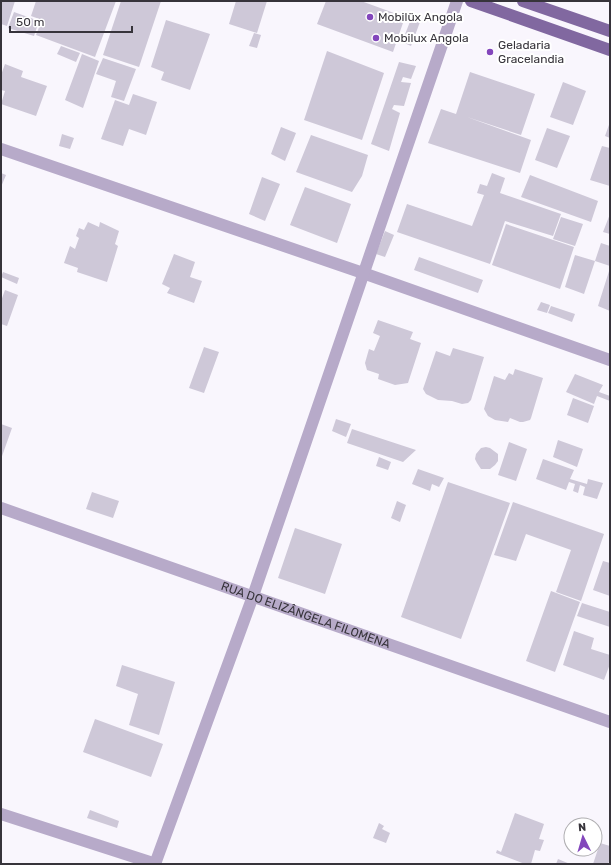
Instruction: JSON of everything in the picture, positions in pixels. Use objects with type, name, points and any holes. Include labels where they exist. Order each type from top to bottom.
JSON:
[{"type":"main road","points":[[471,1],[610,50]]},
{"type":"main road","points":[[523,1],[610,31]]},
{"type":"street","points":[[1,814],[155,864],[253,596],[457,1]]},
{"type":"street","points":[[1,149],[363,273],[610,360]]},
{"type":"street","name":"RUA DO ELIZÂNGELA FILOMENA","points":[[1,508],[610,722]]},
{"type":"building","points":[[1,1],[15,1],[7,26],[1,24]]},
{"type":"building","points":[[36,1],[116,1],[95,57],[36,35],[42,20],[31,16]]},
{"type":"building","points":[[121,1],[161,1],[139,67],[103,55]]},
{"type":"building","points":[[236,1],[267,1],[257,33],[229,24]]},
{"type":"building","name":"Mobilux Angola","points":[[326,1],[361,1],[405,17],[393,52],[317,24]]},
{"type":"building","points":[[14,12],[39,21],[34,36],[8,28]]},
{"type":"building","points":[[411,19],[420,22],[411,46],[402,42]]},
{"type":"building","points":[[166,20],[210,34],[190,90],[161,80],[164,72],[151,67]]},
{"type":"building","points":[[254,33],[261,35],[257,48],[249,46]]},
{"type":"building","points":[[61,46],[80,53],[76,62],[57,54]]},
{"type":"building","points":[[327,51],[384,73],[362,140],[304,120]]},
{"type":"building","points":[[82,54],[99,61],[83,108],[65,100]]},
{"type":"building","points":[[103,58],[136,69],[124,101],[111,97],[116,81],[96,74]]},
{"type":"building","points":[[399,62],[416,66],[411,79],[403,77],[401,82],[411,83],[404,106],[394,105],[392,109],[400,113],[389,151],[371,144]]},
{"type":"building","points":[[5,64],[23,71],[21,77],[47,86],[36,116],[1,104],[5,91],[1,90],[1,75]]},
{"type":"building","points":[[470,72],[535,94],[521,135],[467,117],[531,140],[520,173],[428,143],[441,109],[456,114]]},
{"type":"building","points":[[563,82],[586,91],[573,125],[550,117]]},
{"type":"building","points":[[133,94],[157,102],[146,135],[129,129],[123,146],[101,139],[115,100],[129,105]]},
{"type":"building","points":[[610,122],[610,138],[605,136]]},
{"type":"building","points":[[281,127],[296,133],[285,161],[271,154]]},
{"type":"building","points":[[547,128],[570,136],[557,168],[535,160]]},
{"type":"building","points":[[62,134],[74,138],[70,149],[59,146]]},
{"type":"building","points":[[311,135],[368,155],[362,176],[352,192],[296,172]]},
{"type":"building","points":[[602,146],[610,148],[610,186],[590,180]]},
{"type":"building","points":[[1,173],[6,175],[1,187]]},
{"type":"building","points":[[492,173],[505,178],[500,193],[561,214],[553,236],[505,221],[490,264],[397,232],[407,204],[472,226],[484,195],[477,193],[480,184],[487,186]]},
{"type":"building","points":[[530,175],[598,201],[591,222],[521,197]]},
{"type":"building","points":[[262,177],[280,184],[265,221],[249,214]]},
{"type":"building","points":[[305,187],[351,204],[337,243],[290,225]]},
{"type":"building","points":[[610,214],[610,234],[603,232]]},
{"type":"building","points":[[561,217],[583,224],[575,246],[553,239]]},
{"type":"building","points":[[88,222],[99,227],[100,222],[119,231],[115,244],[118,246],[107,282],[77,272],[78,268],[64,263],[70,246],[75,249],[79,238],[76,236],[79,228],[84,230]]},
{"type":"building","points":[[506,224],[574,247],[560,289],[492,265]]},
{"type":"building","points":[[385,231],[394,235],[385,257],[376,254]]},
{"type":"building","points":[[601,243],[610,246],[610,266],[595,261]]},
{"type":"building","points":[[174,254],[195,262],[190,277],[202,281],[194,303],[167,293],[170,288],[162,284]]},
{"type":"building","points":[[575,255],[595,261],[584,294],[565,287]]},
{"type":"building","points":[[419,257],[483,280],[478,293],[414,270]]},
{"type":"building","points":[[610,268],[610,311],[598,306]]},
{"type":"building","points":[[3,272],[19,278],[17,284],[1,277]]},
{"type":"building","points":[[5,290],[18,295],[7,326],[1,324],[1,301]]},
{"type":"building","points":[[541,302],[550,305],[547,313],[537,310]]},
{"type":"building","points":[[551,306],[575,314],[572,322],[548,313]]},
{"type":"building","points":[[378,320],[413,332],[410,339],[421,343],[408,383],[395,385],[378,379],[379,374],[367,370],[365,363],[369,349],[374,351],[380,336],[373,333]]},
{"type":"building","points":[[204,347],[219,352],[204,393],[189,388]]},
{"type":"building","points":[[453,348],[484,357],[471,400],[468,403],[462,404],[452,401],[438,400],[426,394],[423,389],[436,351],[450,356]]},
{"type":"building","points":[[515,369],[543,378],[531,418],[530,420],[523,422],[510,418],[508,422],[495,420],[488,416],[484,409],[494,376],[505,380],[509,373],[513,375]]},
{"type":"building","points":[[575,374],[603,385],[599,392],[610,396],[610,401],[597,396],[594,404],[566,392]]},
{"type":"building","points":[[573,398],[594,406],[588,423],[567,415]]},
{"type":"building","points":[[336,419],[351,424],[346,437],[332,431]]},
{"type":"building","points":[[1,424],[12,428],[1,459]]},
{"type":"building","points":[[352,429],[416,450],[403,462],[347,443]]},
{"type":"building","points":[[558,440],[583,449],[577,467],[553,457]]},
{"type":"building","points":[[509,442],[527,449],[516,481],[498,475]]},
{"type":"building","points":[[486,447],[498,454],[498,461],[490,469],[481,469],[475,459],[476,454],[481,448]]},
{"type":"building","points":[[379,457],[391,462],[388,470],[376,466]]},
{"type":"building","points":[[543,459],[574,470],[570,479],[587,484],[588,479],[603,483],[597,499],[583,495],[585,487],[580,485],[578,493],[573,491],[575,484],[569,482],[566,490],[536,479]]},
{"type":"building","points":[[418,469],[444,478],[439,487],[432,484],[430,491],[412,484]]},
{"type":"building","points":[[448,482],[510,503],[461,639],[401,617]]},
{"type":"building","points":[[92,492],[119,501],[113,518],[86,509]]},
{"type":"building","points":[[397,501],[406,505],[400,522],[391,518]]},
{"type":"building","points":[[513,502],[604,534],[581,601],[556,592],[571,550],[526,534],[516,561],[494,555]]},
{"type":"building","points":[[295,528],[342,544],[325,594],[278,578]]},
{"type":"building","points":[[603,561],[610,563],[610,596],[593,590]]},
{"type":"building","points":[[551,591],[580,602],[555,672],[526,661]]},
{"type":"building","points":[[582,603],[610,612],[610,627],[577,616]]},
{"type":"building","points":[[574,631],[594,638],[591,649],[610,655],[610,664],[604,680],[563,665]]},
{"type":"building","points":[[122,665],[175,682],[159,735],[129,725],[138,694],[116,686]]},
{"type":"building","points":[[95,719],[163,744],[151,777],[83,752]]},
{"type":"building","points":[[90,810],[119,821],[117,828],[87,818]]},
{"type":"building","points":[[515,813],[544,824],[539,839],[544,840],[540,851],[535,850],[531,864],[525,864],[496,853],[497,850],[501,852]]},
{"type":"building","points":[[379,823],[384,826],[382,829],[390,833],[386,843],[373,838]]},
{"type":"building","points":[[603,844],[610,846],[610,859],[608,864],[593,864],[595,857],[603,857]]},
{"type":"building","points":[[558,859],[570,864],[556,864]]},
{"type":"place","name":"Mobilüx Angola","points":[[370,17]]},
{"type":"place","name":"Mobilux Angola","points":[[376,38]]},
{"type":"place","name":"Geladaria Gracelandia","points":[[490,52]]}]
